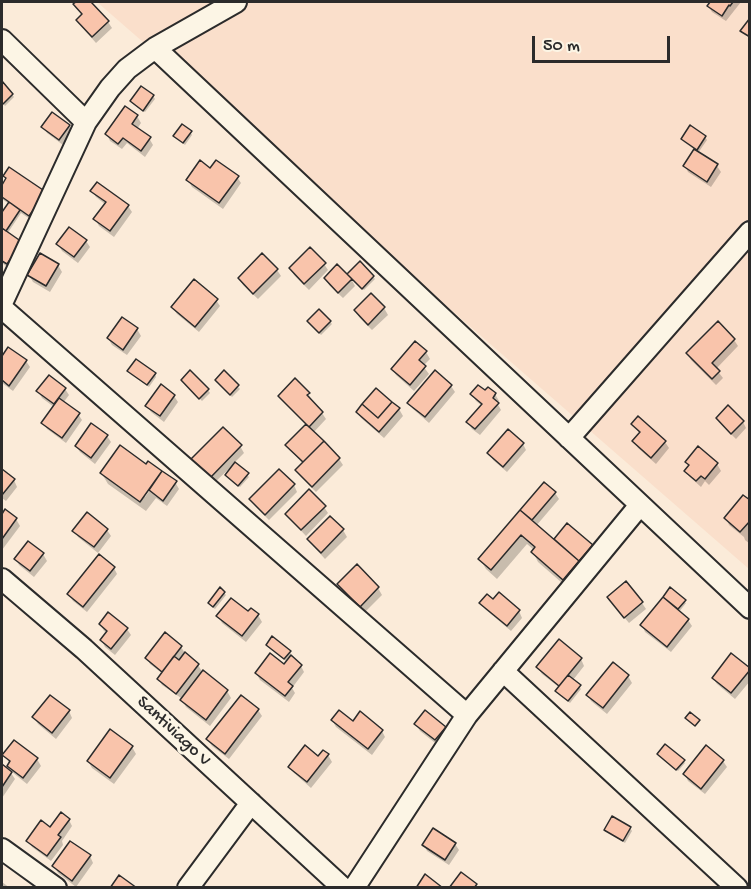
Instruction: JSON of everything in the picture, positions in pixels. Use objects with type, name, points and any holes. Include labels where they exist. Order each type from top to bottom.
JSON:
[{"type":"street","points":[[2,303],[86,122],[110,88],[127,69],[155,48],[236,2]]},
{"type":"street","points":[[2,40],[86,122]]},
{"type":"street","points":[[155,48],[750,608]]},
{"type":"street","points":[[569,438],[748,238]]},
{"type":"street","points":[[2,308],[467,715]]},
{"type":"street","points":[[354,888],[467,715],[640,505]]},
{"type":"street","name":"Santiviago V","points":[[2,579],[84,649],[343,888]]},
{"type":"street","points":[[503,671],[737,888]]},
{"type":"street","points":[[188,888],[251,803]]},
{"type":"street","points":[[2,849],[56,888]]},
{"type":"shaded area","points":[[97,2],[749,2],[749,569]]},
{"type":"building","points":[[91,2],[109,21],[92,37],[76,20],[82,14],[73,4]]},
{"type":"building","points":[[710,2],[733,2],[722,16],[707,6]]},
{"type":"building","points":[[750,18],[750,37],[740,31]]},
{"type":"building","points":[[2,81],[13,94],[3,104],[2,103]]},
{"type":"building","points":[[141,86],[154,95],[143,111],[130,101]]},
{"type":"building","points":[[125,106],[138,115],[132,124],[151,137],[141,151],[123,138],[118,144],[105,134]]},
{"type":"building","points":[[52,112],[70,125],[59,140],[41,127]]},
{"type":"building","points":[[182,124],[192,131],[183,143],[173,136]]},
{"type":"building","points":[[690,125],[706,136],[697,150],[681,139]]},
{"type":"building","points":[[694,149],[718,164],[707,182],[683,166]]},
{"type":"building","points":[[200,160],[210,168],[216,160],[239,176],[219,203],[186,180]]},
{"type":"building","points":[[9,167],[46,192],[29,216],[2,197],[2,185],[6,178],[3,176]]},
{"type":"building","points":[[97,182],[129,205],[110,231],[93,219],[106,202],[90,191]]},
{"type":"building","points":[[9,202],[20,210],[6,231],[2,228],[2,212]]},
{"type":"building","points":[[69,227],[87,240],[74,257],[56,244]]},
{"type":"building","points":[[2,228],[22,242],[7,264],[2,261]]},
{"type":"building","points":[[310,247],[326,263],[304,284],[289,268]]},
{"type":"building","points":[[40,253],[59,264],[46,286],[27,275]]},
{"type":"building","points":[[262,253],[278,269],[253,294],[238,278]]},
{"type":"building","points":[[360,261],[374,276],[362,289],[347,274]]},
{"type":"building","points":[[337,264],[352,279],[338,293],[324,278]]},
{"type":"building","points":[[194,279],[218,299],[195,327],[171,307]]},
{"type":"building","points":[[371,293],[385,307],[368,325],[354,310]]},
{"type":"building","points":[[319,309],[331,321],[319,333],[307,321]]},
{"type":"building","points":[[122,317],[138,328],[123,350],[107,338]]},
{"type":"building","points":[[718,321],[735,339],[712,363],[720,371],[712,379],[686,353]]},
{"type":"building","points":[[415,341],[427,351],[419,360],[426,366],[410,385],[391,369]]},
{"type":"building","points":[[8,347],[27,360],[9,386],[2,380],[2,356]]},
{"type":"building","points":[[136,359],[156,373],[147,385],[127,371]]},
{"type":"building","points":[[190,370],[209,389],[199,399],[181,380]]},
{"type":"building","points":[[224,370],[239,385],[230,395],[215,380]]},
{"type":"building","points":[[435,370],[452,385],[425,417],[407,403]]},
{"type":"building","points":[[49,375],[66,388],[54,404],[36,391]]},
{"type":"building","points":[[295,378],[310,393],[307,395],[323,412],[309,427],[278,396]]},
{"type":"building","points":[[161,384],[175,395],[160,416],[145,406]]},
{"type":"building","points":[[478,385],[485,390],[488,387],[496,393],[493,398],[499,403],[475,429],[466,422],[482,404],[470,394]]},
{"type":"building","points":[[376,388],[392,402],[378,418],[362,404]]},
{"type":"building","points":[[59,398],[80,413],[62,438],[41,423]]},
{"type":"building","points":[[392,402],[400,408],[379,432],[356,412],[362,404],[378,418]]},
{"type":"building","points":[[728,405],[744,421],[731,434],[716,418]]},
{"type":"building","points":[[638,416],[666,441],[651,458],[632,441],[640,432],[631,424]]},
{"type":"building","points":[[91,423],[108,435],[91,458],[75,446]]},
{"type":"building","points":[[306,424],[324,441],[303,462],[285,445]]},
{"type":"building","points":[[223,427],[242,445],[209,479],[190,460]]},
{"type":"building","points":[[508,429],[524,443],[503,467],[487,453]]},
{"type":"building","points":[[324,441],[340,458],[312,487],[295,470]]},
{"type":"building","points":[[120,445],[146,464],[148,461],[162,471],[140,502],[100,473]]},
{"type":"building","points":[[698,446],[718,463],[705,479],[701,476],[696,481],[684,471],[689,465],[685,462]]},
{"type":"building","points":[[235,462],[249,473],[238,486],[225,475]]},
{"type":"building","points":[[2,469],[15,479],[2,495]]},
{"type":"building","points":[[279,469],[295,484],[265,515],[249,499]]},
{"type":"building","points":[[162,471],[177,481],[163,501],[149,490]]},
{"type":"building","points":[[544,482],[556,492],[532,520],[520,510]]},
{"type":"building","points":[[309,489],[326,506],[301,530],[285,514]]},
{"type":"building","points":[[743,495],[750,500],[750,521],[740,532],[724,518]]},
{"type":"building","points":[[5,509],[17,518],[2,539],[2,514]]},
{"type":"building","points":[[520,510],[579,561],[563,580],[531,552],[535,547],[521,535],[491,570],[478,559]]},
{"type":"building","points":[[87,512],[108,529],[94,547],[72,531]]},
{"type":"building","points":[[330,516],[344,529],[321,553],[307,539]]},
{"type":"building","points":[[567,523],[593,545],[579,561],[554,539]]},
{"type":"building","points":[[28,541],[44,553],[30,571],[14,559]]},
{"type":"building","points":[[99,554],[115,567],[83,607],[67,594]]},
{"type":"building","points":[[357,564],[379,587],[360,607],[337,584]]},
{"type":"building","points":[[626,581],[643,602],[624,618],[607,597]]},
{"type":"building","points":[[220,587],[225,592],[213,607],[208,603]]},
{"type":"building","points":[[670,587],[686,600],[678,609],[663,597]]},
{"type":"building","points":[[499,592],[520,610],[507,626],[479,603],[487,594],[493,599]]},
{"type":"building","points":[[663,597],[689,619],[667,647],[640,625]]},
{"type":"building","points":[[231,598],[248,611],[251,608],[259,614],[242,636],[216,616]]},
{"type":"building","points":[[108,612],[128,628],[111,649],[100,640],[107,631],[99,624]]},
{"type":"building","points":[[165,632],[182,646],[162,672],[145,658]]},
{"type":"building","points":[[272,636],[291,651],[284,659],[266,645]]},
{"type":"building","points":[[559,639],[582,658],[559,686],[536,667]]},
{"type":"building","points":[[185,652],[199,664],[176,694],[157,679],[174,656],[179,660]]},
{"type":"building","points":[[270,653],[284,664],[291,655],[302,665],[288,682],[293,686],[285,696],[255,673]]},
{"type":"building","points":[[731,653],[750,670],[731,693],[712,678]]},
{"type":"building","points":[[613,662],[629,675],[603,708],[586,695]]},
{"type":"building","points":[[203,670],[228,690],[206,720],[180,700]]},
{"type":"building","points":[[568,675],[581,685],[568,701],[555,691]]},
{"type":"building","points":[[50,695],[70,710],[52,733],[32,717]]},
{"type":"building","points":[[241,695],[259,709],[225,754],[206,739]]},
{"type":"building","points":[[339,710],[353,721],[360,711],[383,730],[368,749],[331,720]]},
{"type":"building","points":[[425,710],[446,727],[435,740],[414,724]]},
{"type":"building","points":[[690,712],[700,720],[695,726],[685,718]]},
{"type":"building","points":[[110,729],[133,746],[110,778],[87,761]]},
{"type":"building","points":[[14,740],[38,758],[23,778],[7,766],[10,761],[2,755]]},
{"type":"building","points":[[665,744],[685,760],[676,770],[657,754]]},
{"type":"building","points":[[305,745],[318,756],[323,750],[329,754],[307,782],[288,767]]},
{"type":"building","points":[[706,745],[724,760],[701,789],[683,774]]},
{"type":"building","points":[[2,764],[12,772],[2,787]]},
{"type":"building","points":[[61,812],[70,819],[58,835],[61,837],[47,856],[26,841],[41,820],[50,827]]},
{"type":"building","points":[[612,816],[631,827],[623,841],[604,830]]},
{"type":"building","points":[[433,828],[456,843],[445,860],[422,845]]},
{"type":"building","points":[[70,841],[91,855],[72,881],[52,866]]},
{"type":"building","points":[[461,872],[477,884],[474,888],[449,888]]},
{"type":"building","points":[[425,874],[443,888],[416,888]]},
{"type":"building","points":[[119,875],[137,888],[110,888]]}]
